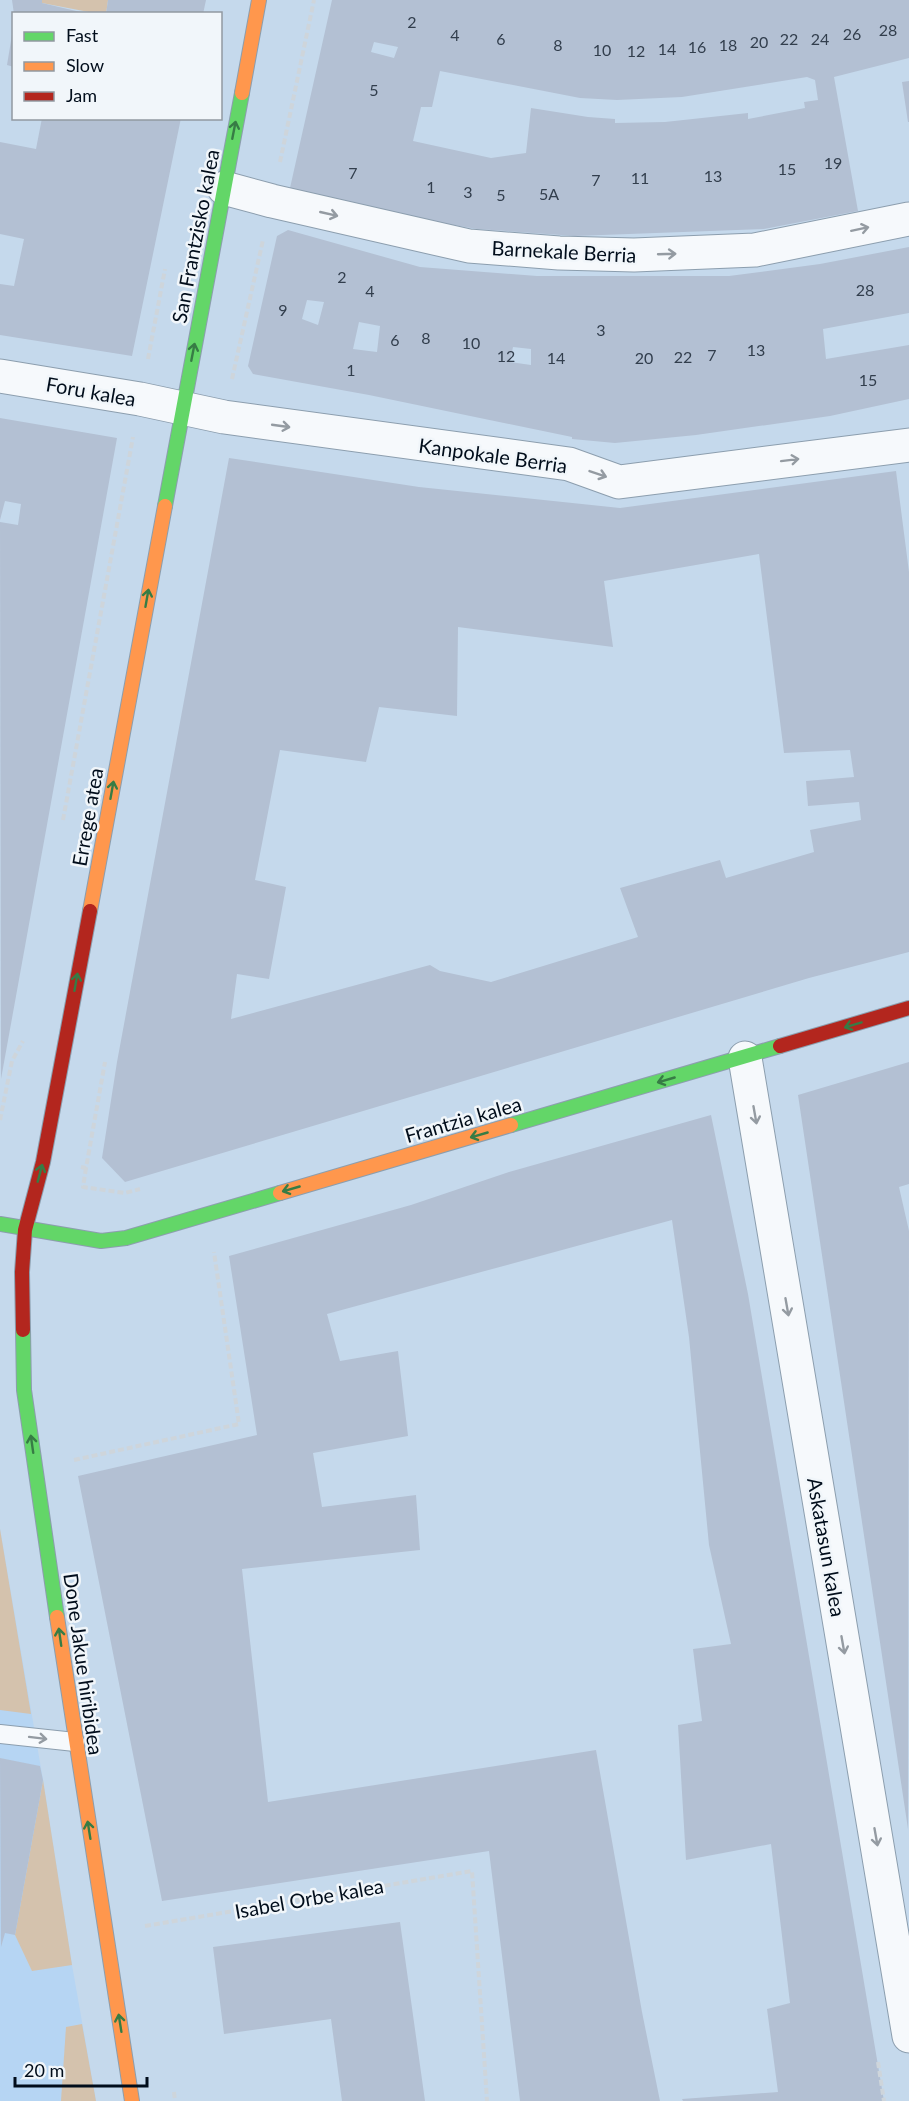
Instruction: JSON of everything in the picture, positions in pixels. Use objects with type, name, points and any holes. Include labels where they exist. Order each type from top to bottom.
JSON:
[{"type":"main road","name":"San Frantzisko kalea","points":[[182,409],[260,0]]},
{"type":"main road","name":"Errege atea","points":[[25,1230],[43,1162],[182,409]]},
{"type":"main road","name":"Frantzia kalea","points":[[0,1224],[101,1241],[126,1238],[909,1008]]},
{"type":"main road","name":"Done Jakue hiribidea","points":[[25,1230],[22,1272],[24,1390],[75,1742],[132,2101]]},
{"type":"street","name":"Barnekale Berria","points":[[224,188],[470,246],[559,253],[634,255],[755,250],[909,219]]},
{"type":"street","name":"Foru kalea","points":[[0,376],[140,399],[182,409]]},
{"type":"street","name":"Kanpokale Berria","points":[[182,409],[224,417],[569,464],[619,482],[909,445]]},
{"type":"street","name":"Askatasun kalea","points":[[745,1058],[909,2036]]},
{"type":"lane","points":[[0,1734],[75,1742]]},
{"type":"path","points":[[224,417],[314,0]]},
{"type":"path","points":[[0,1120],[12,1061],[23,1041]]},
{"type":"path","points":[[67,1460],[81,1460],[239,1424],[214,1251]]},
{"type":"path","name":"Isabel Orbe kalea","points":[[146,1926],[472,1871],[487,2101]]},
{"type":"shaded area","points":[[42,0],[108,0],[106,12],[89,12],[42,3]]},
{"type":"shaded area","points":[[0,1529],[72,1965],[96,2101],[0,2101]]},
{"type":"shaded area","points":[[0,1529],[31,1714],[0,1710]]},
{"type":"shaded area","points":[[43,1780],[72,1965],[32,1971],[15,1935]]},
{"type":"shaded area","points":[[82,2024],[96,2101],[61,2101],[66,2027]]},
{"type":"building","points":[[12,0],[42,0],[42,3],[80,12],[14,12]]},
{"type":"building","points":[[108,0],[206,0],[203,12],[106,12]]},
{"type":"building","points":[[332,0],[909,0],[909,58],[834,77],[858,211],[764,229],[575,236],[477,229],[400,216],[290,188]],"holes":[[[374,42],[398,47],[394,58],[371,52]],[[440,71],[580,98],[617,100],[682,97],[807,77],[815,80],[818,100],[804,102],[805,108],[748,119],[748,113],[665,122],[615,123],[615,119],[531,108],[526,153],[491,158],[413,141],[421,107],[432,107]]]},
{"type":"building","points":[[12,35],[12,66],[7,65]]},
{"type":"building","points":[[909,81],[909,122],[908,122],[902,82]]},
{"type":"building","points":[[42,120],[181,120],[132,356],[0,335],[0,284],[14,286],[24,239],[0,234],[0,142],[36,149]]},
{"type":"building","points":[[288,230],[420,267],[537,276],[729,276],[820,264],[909,247],[909,313],[823,329],[826,359],[909,345],[909,399],[830,416],[696,435],[615,443],[572,439],[572,437],[369,395],[253,374],[248,366],[277,236]],"holes":[[[307,300],[324,302],[318,325],[302,319]],[[359,322],[380,326],[377,352],[353,349]],[[513,347],[531,349],[531,365],[510,362]]]},
{"type":"building","points":[[0,418],[117,438],[1,1079],[0,522],[18,525],[21,504],[5,501],[0,520]]},
{"type":"building","points":[[229,458],[419,487],[620,508],[896,471],[909,572],[909,952],[809,978],[125,1182],[102,1158],[117,1062]],"holes":[[[759,554],[784,753],[850,750],[854,777],[806,781],[808,806],[859,802],[861,820],[810,830],[814,852],[726,878],[720,860],[620,888],[638,937],[491,982],[440,971],[430,965],[231,1019],[237,974],[269,979],[286,887],[255,880],[280,750],[366,762],[379,707],[457,716],[458,627],[613,647],[604,581]]]},
{"type":"building","points":[[909,1062],[909,1184],[899,1187],[909,1231],[908,1829],[798,1095]]},
{"type":"building","points":[[711,1115],[748,1294],[884,2101],[683,2101],[682,2099],[778,2092],[767,2009],[790,2003],[771,1844],[686,1860],[678,1725],[702,1721],[693,1649],[731,1644],[709,1545],[689,1337],[672,1220],[327,1314],[340,1361],[398,1351],[408,1436],[313,1453],[322,1507],[416,1495],[420,1550],[242,1569],[268,1802],[596,1750],[660,2101],[520,2101],[489,1851],[162,1901],[78,1476],[257,1435],[229,1256],[411,1205],[509,1172]]},
{"type":"building","points":[[0,1758],[40,1766],[43,1780],[15,1935],[5,1933],[1,1947]]},
{"type":"building","points":[[400,1922],[425,2101],[342,2101],[331,2019],[224,2034],[213,1947]]},
{"type":"traffic: fast","points":[[165,506],[242,93]]},
{"type":"traffic: fast","points":[[511,1125],[780,1046]]},
{"type":"traffic: fast","points":[[0,1224],[101,1241],[126,1238],[280,1193]]},
{"type":"traffic: fast","points":[[23,1330],[24,1390],[57,1617]]},
{"type":"traffic: slow","points":[[242,93],[259,0]]},
{"type":"traffic: slow","points":[[90,911],[165,506]]},
{"type":"traffic: slow","points":[[280,1193],[511,1125]]},
{"type":"traffic: slow","points":[[57,1617],[132,2101]]},
{"type":"traffic: jam","points":[[23,1330],[22,1272],[25,1230],[43,1162],[90,911]]},
{"type":"traffic: jam","points":[[780,1046],[909,1008]]}]
